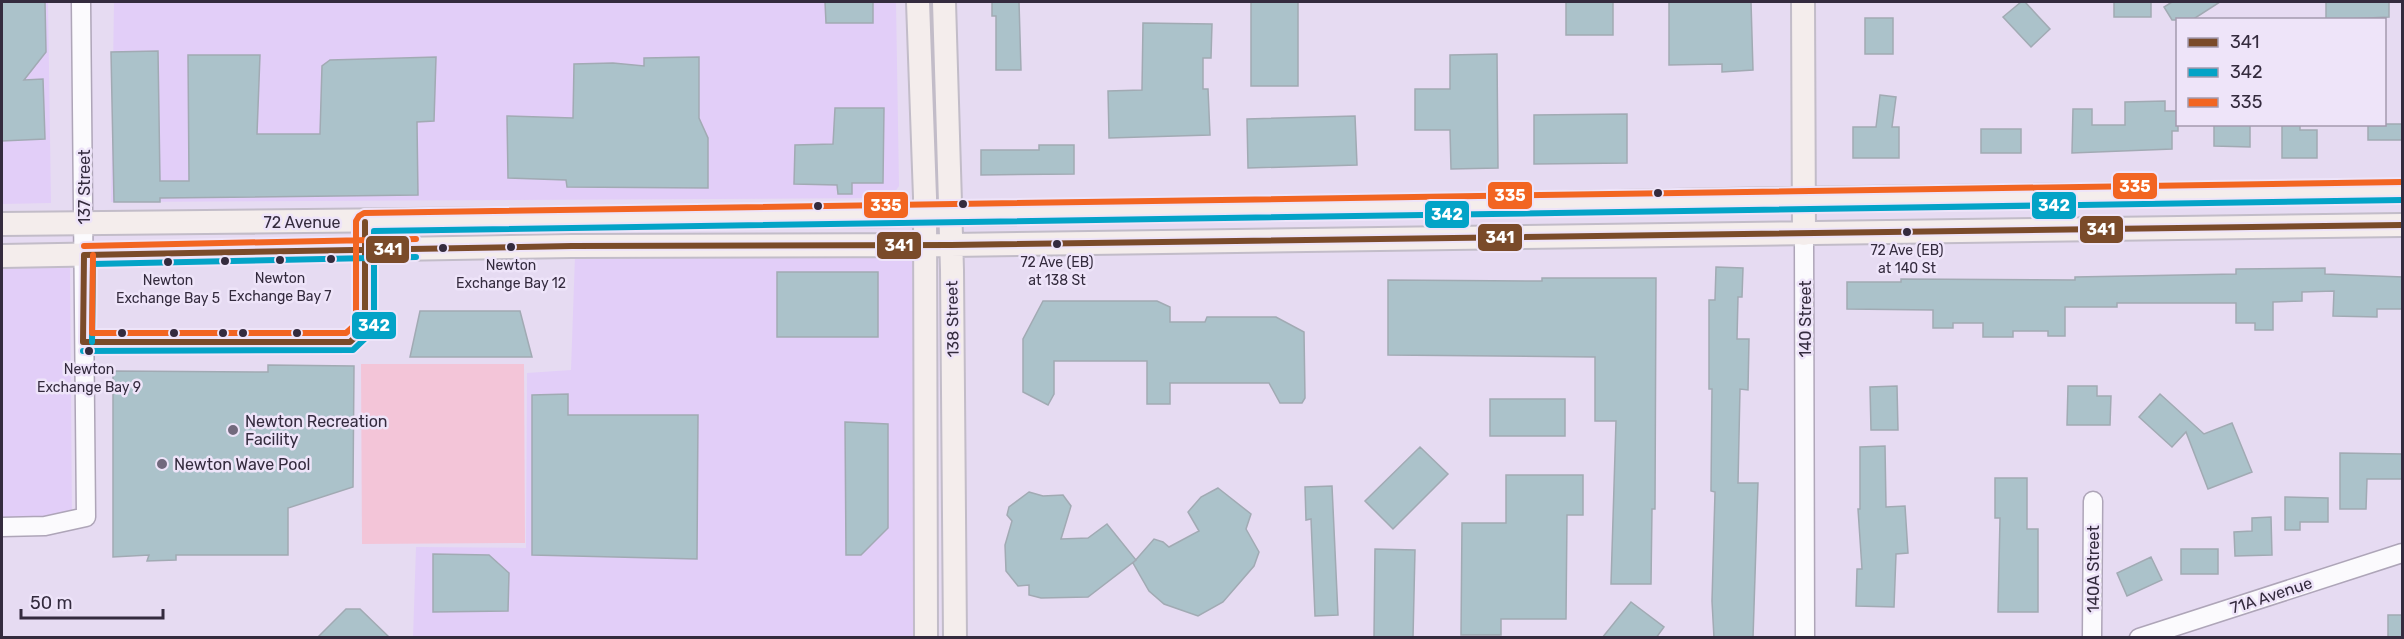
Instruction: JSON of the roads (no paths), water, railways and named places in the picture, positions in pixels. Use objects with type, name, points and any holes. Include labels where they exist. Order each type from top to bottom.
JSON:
[{"type":"main road","name":"138 Street","points":[[918,2],[925,215],[926,638]]},
{"type":"main road","name":"138 Street","points":[[944,2],[951,245],[955,638]]},
{"type":"main road","name":"140 Street","points":[[1803,2],[1804,234]]},
{"type":"main road","name":"72 Avenue","points":[[2,224],[925,215],[2403,191]]},
{"type":"main road","name":"72 Avenue","points":[[2,256],[572,246],[951,245],[2403,225]]},
{"type":"street","name":"137 Street","points":[[2,527],[45,526],[86,517],[81,2]]},
{"type":"street","name":"140 Street","points":[[1804,234],[1805,638]]},
{"type":"street","name":"140A Street","points":[[2092,638],[2093,501]]},
{"type":"street","name":"71A Avenue","points":[[2139,638],[2403,553]]},
{"type":"place","name":"72 Ave (EB) at 140 St","points":[[1907,232]]},
{"type":"place","name":"72 Ave (EB) at 138 St","points":[[1057,244]]},
{"type":"place","name":"Newton Exchange Bay 12","points":[[511,247]]},
{"type":"place","name":"Newton Exchange Bay 7","points":[[280,260]]},
{"type":"place","name":"Newton Exchange Bay 5","points":[[168,262]]},
{"type":"place","name":"Newton Exchange Bay 9","points":[[89,351]]},
{"type":"place","name":"Newton Recreation Facility","points":[[233,430]]},
{"type":"place","name":"Newton Wave Pool","points":[[162,464]]}]
